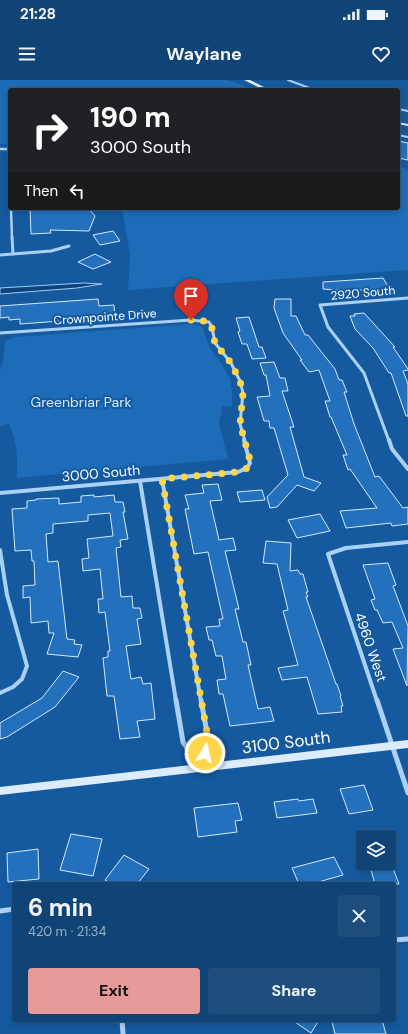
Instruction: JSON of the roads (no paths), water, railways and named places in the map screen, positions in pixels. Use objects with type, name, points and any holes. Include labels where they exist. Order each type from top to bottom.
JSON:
[{"type":"main road","points":[[246,80],[264,88]]},
{"type":"main road","name":"3100 South","points":[[0,791],[408,744]]},
{"type":"street","points":[[11,210],[13,254]]},
{"type":"street","points":[[0,255],[51,251],[69,246]]},
{"type":"street","name":"2920 South","points":[[408,298],[320,305],[328,327],[364,373],[392,449],[408,469]]},
{"type":"street","name":"Crownpointe Drive","points":[[0,333],[191,320],[201,320],[211,324],[215,343],[235,369],[242,387],[243,400],[240,424],[250,460],[250,466]]},
{"type":"street","name":"3000 South","points":[[0,493],[238,472],[250,466]]},
{"type":"street","points":[[162,479],[208,738],[201,768]]},
{"type":"street","points":[[140,480],[183,742],[201,768]]},
{"type":"street","name":"4960 West","points":[[408,542],[346,548],[328,554],[408,793]]},
{"type":"street","points":[[0,550],[7,595],[26,662],[25,675],[13,687],[0,693]]},
{"type":"street","points":[[0,911],[12,909]]},
{"type":"street","points":[[396,940],[408,938]]},
{"type":"street","points":[[122,1022],[123,1034]]},
{"type":"lane","points":[[288,80],[310,88]]},
{"type":"park label","name":"Greenbriar Park","points":[[81,402]]}]
